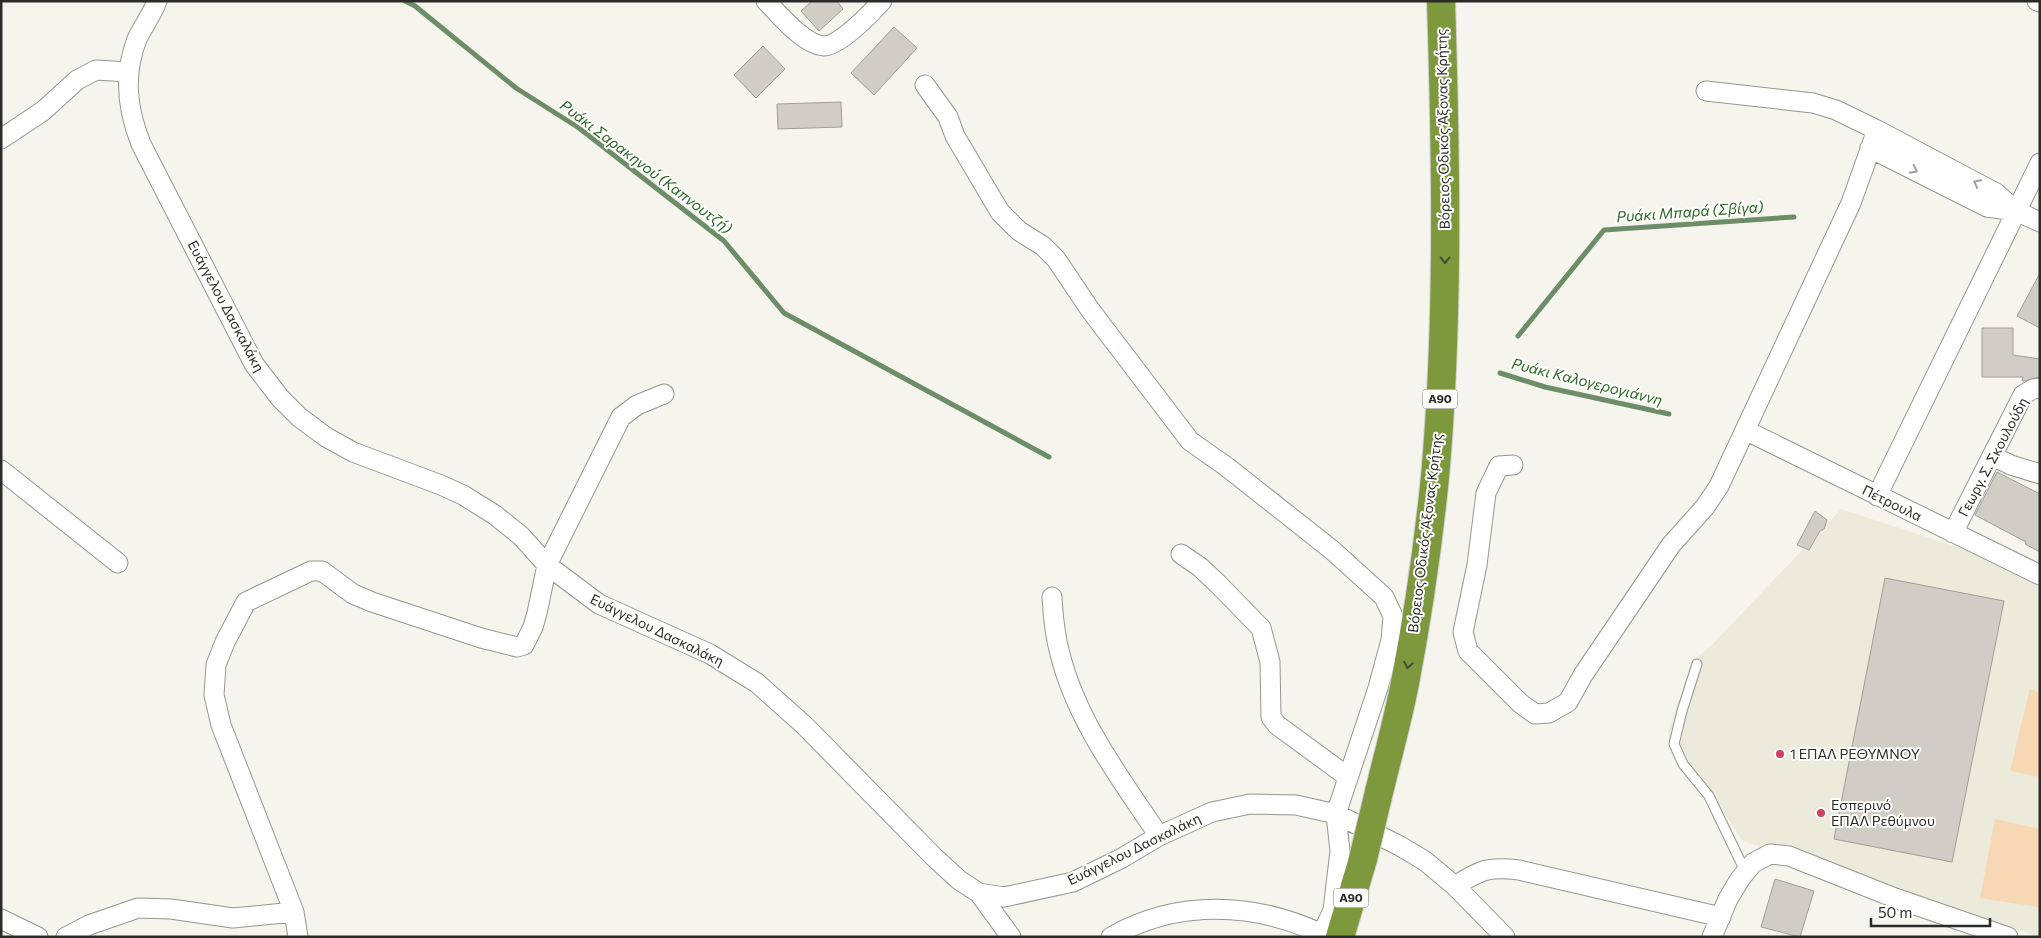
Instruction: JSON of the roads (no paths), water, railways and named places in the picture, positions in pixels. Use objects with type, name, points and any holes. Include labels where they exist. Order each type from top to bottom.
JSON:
[{"type":"highway","name":"Βόρειος Οδικός Άξονας Κρήτης","points":[[1328,936],[1363,859],[1379,792],[1404,684],[1418,609],[1435,478],[1443,362],[1446,237],[1441,1]]},
{"type":"street","name":"Ευάγγελου Δασκαλάκη","points":[[157,1],[138,38],[128,72],[128,96],[131,113],[141,144],[254,364],[280,398],[299,417],[326,437],[353,452],[441,485],[463,495],[495,515],[521,536],[547,565],[599,604],[710,654],[758,683],[804,725],[959,880],[980,893],[1004,897],[1073,882],[1122,858],[1159,836],[1212,812],[1250,804],[1296,805],[1336,814],[1412,853],[1432,866],[1455,886],[1505,937]]},
{"type":"street","points":[[766,1],[805,39],[824,46],[834,43],[866,19],[882,1]]},
{"type":"street","points":[[1,139],[43,110],[77,80],[96,70],[128,72]]},
{"type":"street","points":[[925,85],[948,117],[955,136],[1000,212],[1013,226],[1043,246],[1056,259],[1091,312],[1190,441],[1227,467],[1332,550],[1384,597],[1393,616],[1391,640],[1378,688],[1336,814],[1340,851],[1328,936],[1301,924],[1248,910],[1200,908],[1153,918],[1111,937]]},
{"type":"street","points":[[1706,92],[1814,103],[1836,110],[1996,192],[2016,212]]},
{"type":"street","points":[[1513,465],[1499,466],[1486,493],[1476,565],[1463,632],[1468,652],[1520,703],[1535,714],[1549,713],[1568,702],[1583,675],[1671,545],[1706,507],[1720,486],[1850,203],[1877,130]]},
{"type":"street","points":[[1870,148],[1987,208],[2016,212],[2040,222]]},
{"type":"street","points":[[1877,496],[2040,163]]},
{"type":"street","name":"Γεωργ. Σ. Σκουλούδη","points":[[1953,533],[2023,395],[2033,389],[2040,388]]},
{"type":"street","points":[[298,937],[294,912],[221,725],[214,695],[216,665],[225,642],[246,602],[310,570],[322,571],[353,594],[372,602],[481,638],[517,646],[524,645],[533,627],[547,565],[621,417],[637,405],[664,394]]},
{"type":"street","name":"Πέτρουλα","points":[[1745,430],[2040,575]]},
{"type":"street","points":[[1992,456],[2010,465],[2040,474]]},
{"type":"street","points":[[1,470],[118,563]]},
{"type":"street","points":[[1180,554],[1200,567],[1261,628],[1270,662],[1271,717],[1274,721],[1348,777]]},
{"type":"street","points":[[1052,597],[1060,655],[1078,704],[1095,738],[1159,836]]},
{"type":"street","points":[[1712,937],[1734,889],[1746,871],[1760,858],[1770,854],[1789,856],[1895,898],[2008,937]]},
{"type":"street","points":[[1455,886],[1477,872],[1498,867],[1519,870],[1688,911],[1721,917]]},
{"type":"street","points":[[980,893],[1010,937]]},
{"type":"street","points":[[66,937],[89,925],[138,908],[171,909],[233,918],[294,912]]},
{"type":"street","points":[[1,919],[38,937]]},
{"type":"lane","points":[[1697,664],[1674,744],[1683,764],[1708,796],[1746,871]]},
{"type":"waterway","name":"Ρυάκι Σαρακηνού (Καπνουτζή)","points":[[405,1],[415,6],[516,88],[579,128],[724,241],[784,313],[1049,457]]},
{"type":"waterway","name":"Ρυάκι Μπαρά (Σβίγα)","points":[[1518,336],[1604,230],[1794,217]]},
{"type":"waterway","name":"Ρυάκι Καλογερογιάννη","points":[[1500,373],[1545,387],[1669,414]]},
{"type":"place","name":"1 ΕΠΑΛ ΡΕΘΥΜΝΟΥ","points":[[1780,754]]},
{"type":"place","name":"Εσπερινό ΕΠΑΛ Ρεθύμνου","points":[[1821,813]]}]
